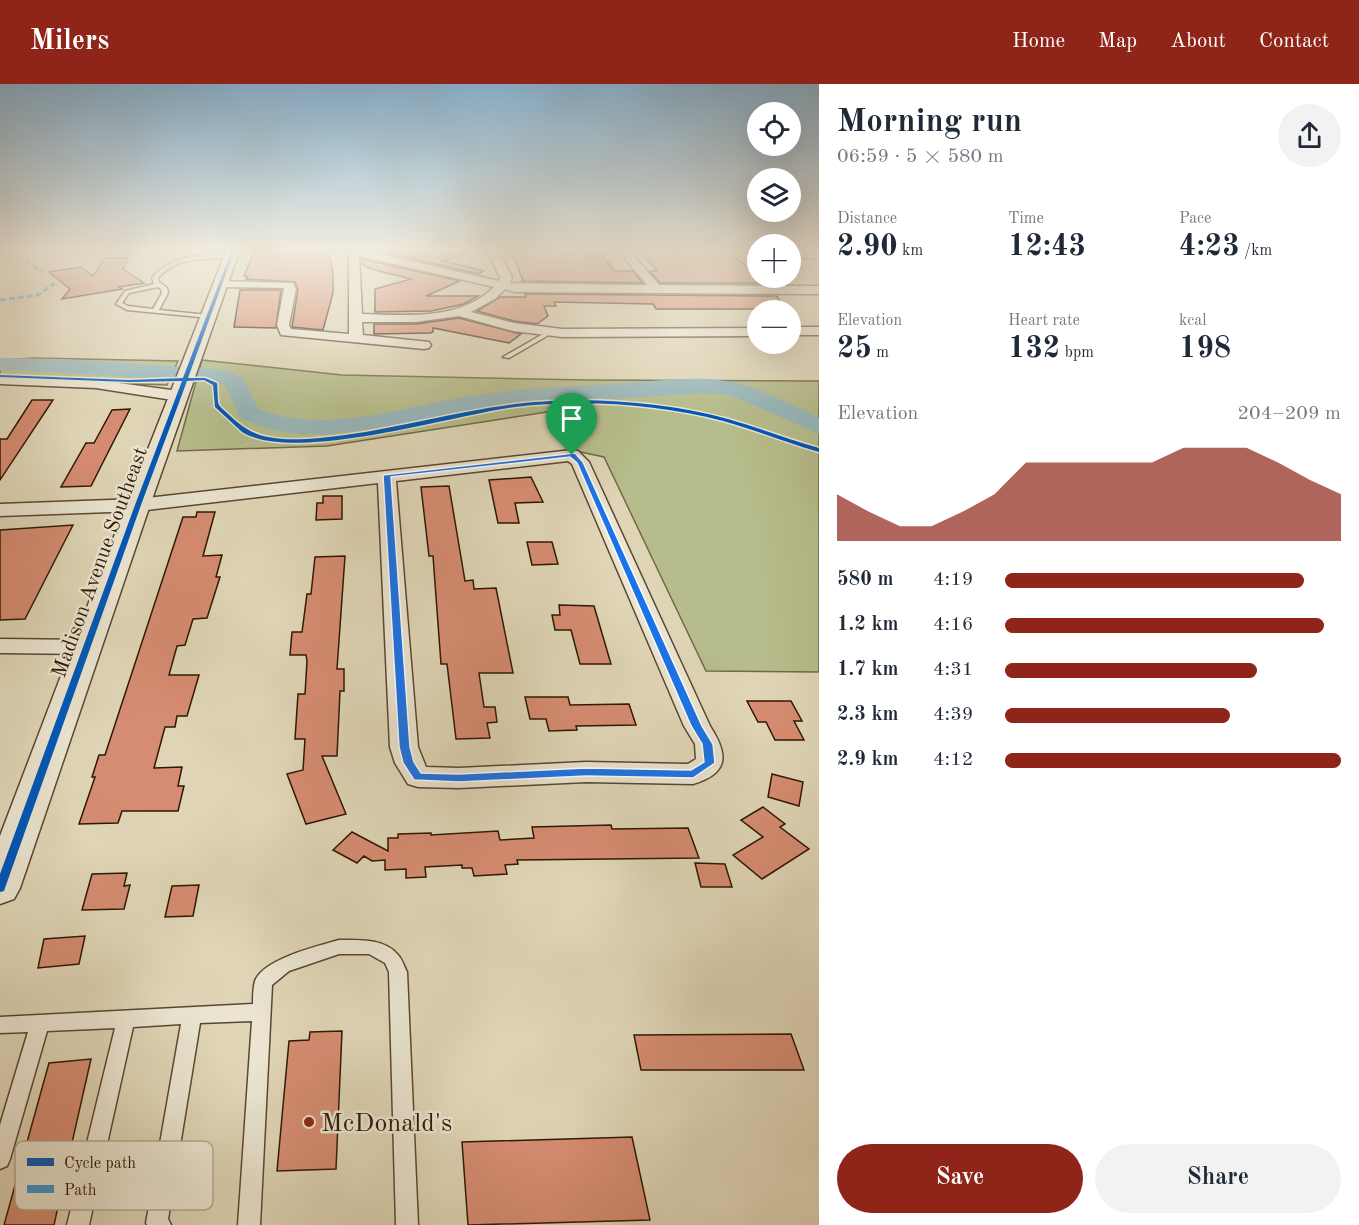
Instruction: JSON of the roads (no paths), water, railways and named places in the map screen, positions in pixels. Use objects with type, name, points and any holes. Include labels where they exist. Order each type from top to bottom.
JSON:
[{"type":"street","name":"Madison Avenue Southeast","points":[[0,888],[213,302]]},
{"type":"street","points":[[288,302],[283,330],[356,340],[424,345]]},
{"type":"street","points":[[355,302],[356,340]]},
{"type":"street","points":[[357,318],[429,316],[459,312],[482,302]]},
{"type":"street","points":[[459,312],[513,327],[550,332],[747,332]]},
{"type":"street","points":[[801,331],[819,331]]},
{"type":"street","points":[[3,386],[16,379],[96,384],[184,381]]},
{"type":"street","points":[[0,510],[138,506],[387,475],[572,455],[580,462],[697,726],[708,744],[710,763],[693,774],[586,772],[459,778],[418,777],[409,763],[404,747],[387,475]]},
{"type":"street","points":[[0,646],[88,647]]},
{"type":"lane","points":[[120,302],[119,304],[127,308],[208,317]]},
{"type":"lane","points":[[155,311],[160,302]]},
{"type":"lane","points":[[507,357],[522,347],[538,343],[550,332]]},
{"type":"lane","points":[[249,1225],[262,982],[283,965],[339,947],[371,947],[391,958],[398,972],[407,1225]]},
{"type":"lane","points":[[0,1024],[261,1012]]},
{"type":"lane","points":[[171,1141],[192,1016]]},
{"type":"lane","points":[[97,1141],[126,1018]]},
{"type":"lane","points":[[0,1159],[40,1023]]},
{"type":"lane","points":[[78,1225],[81,1210]]},
{"type":"lane","points":[[159,1210],[157,1223],[160,1225]]},
{"type":"waterway","points":[[0,364],[64,365],[107,370],[226,377],[236,384],[248,413],[272,423],[300,427],[364,423],[459,405],[520,397],[689,386],[737,390],[819,427]]},
{"type":"place","name":"McDonald's","points":[[309,1122]]}]
